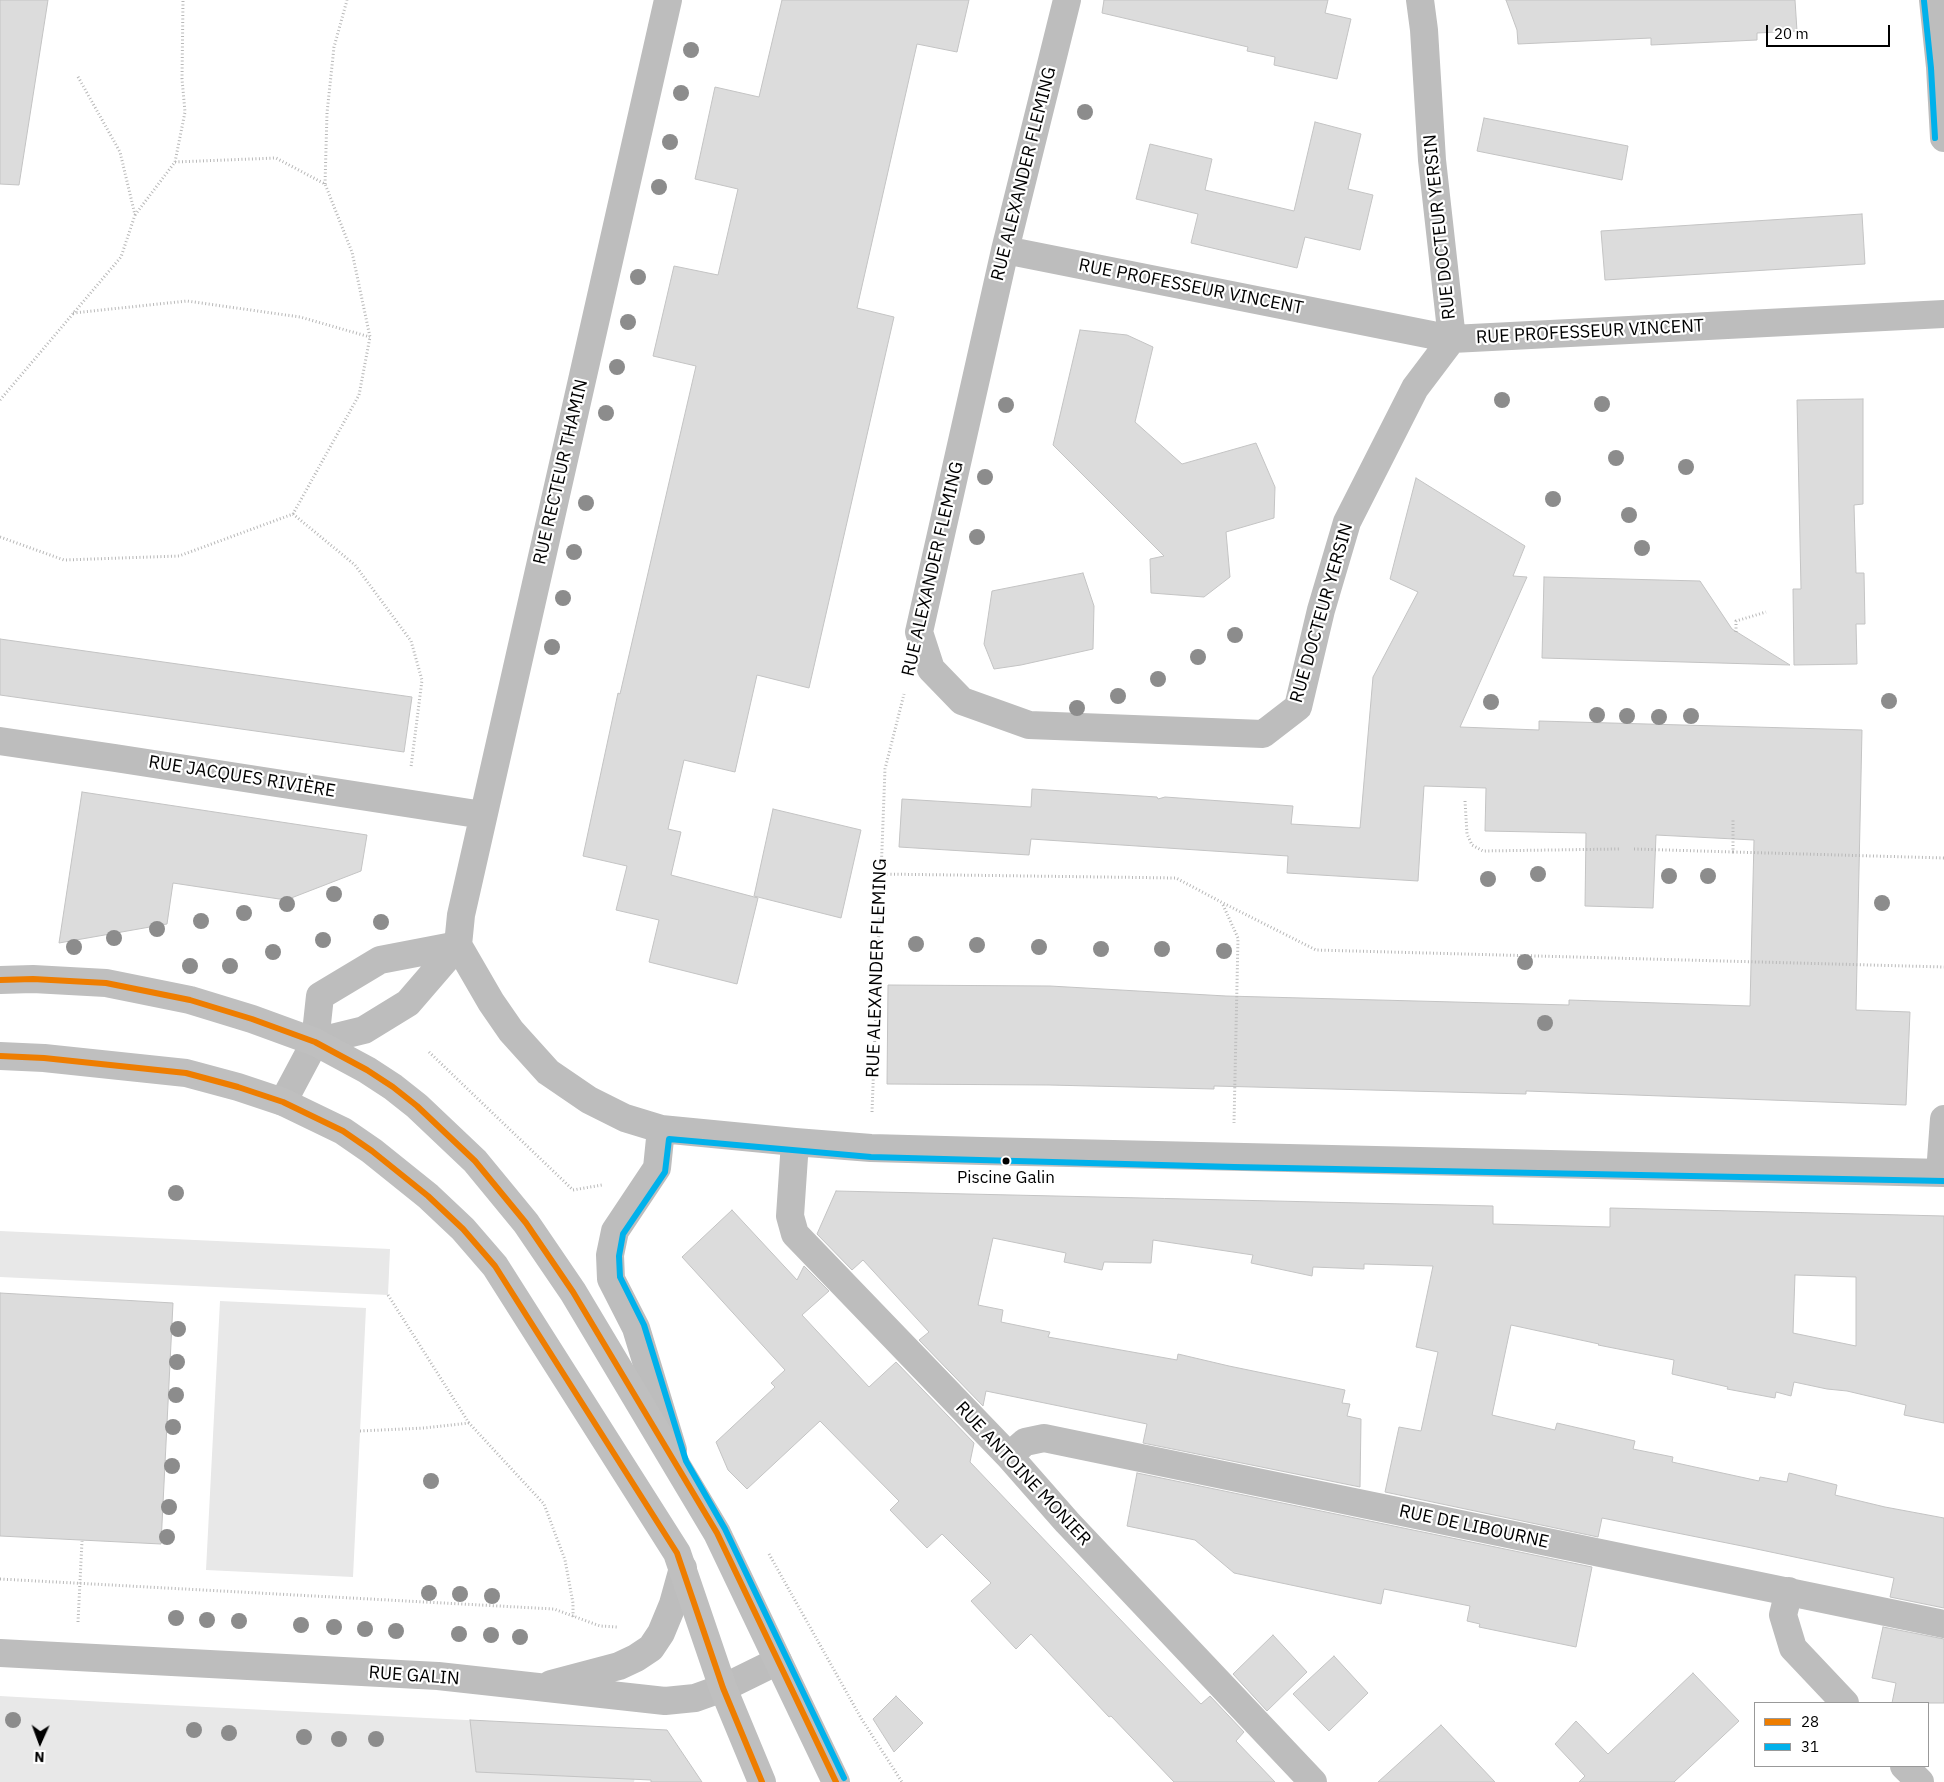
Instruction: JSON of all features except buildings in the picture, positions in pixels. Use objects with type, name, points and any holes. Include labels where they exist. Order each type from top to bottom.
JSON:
[{"type":"main road","points":[[0,980],[33,979],[106,983],[190,1000],[252,1019],[315,1042],[367,1070],[393,1087],[417,1106],[475,1161],[526,1223],[573,1292],[678,1465],[717,1533],[836,1782]]},
{"type":"main road","points":[[0,1056],[44,1058],[186,1074],[238,1087],[283,1102],[343,1130],[428,1196],[463,1229],[495,1266],[668,1537],[683,1568],[723,1688],[762,1782]]},
{"type":"street","name":"RUE RECTEUR THAMIN","points":[[458,946],[461,915],[483,815],[668,0]]},
{"type":"street","name":"RUE ALEXANDER FLEMING","points":[[919,632],[1005,250],[1067,0]]},
{"type":"street","name":"RUE DOCTEUR YERSIN","points":[[919,632],[931,668],[962,701],[1029,725],[1263,734],[1298,707],[1321,610],[1347,522],[1415,388],[1452,339],[1432,160],[1424,30],[1420,0]]},
{"type":"street","points":[[1933,0],[1940,67],[1944,138]]},
{"type":"street","name":"RUE PROFESSEUR VINCENT","points":[[1005,250],[1452,339],[1944,314]]},
{"type":"street","name":"RUE JACQUES RIVIÈRE","points":[[0,742],[483,815]]},
{"type":"street","points":[[283,1102],[315,1042],[320,996],[380,960],[458,946]]},
{"type":"street","points":[[315,1042],[364,1030],[408,1003],[458,946]]},
{"type":"street","points":[[458,946],[491,1002],[511,1030],[548,1072],[589,1100],[618,1115],[661,1129],[871,1148],[1234,1158],[1942,1173],[1944,1120]]},
{"type":"street","points":[[661,1129],[657,1168],[615,1232],[610,1255],[611,1280],[636,1328],[678,1465]]},
{"type":"street","name":"RUE ANTOINE MONIER","points":[[795,1142],[790,1216],[795,1234],[1009,1456],[1067,1522],[1313,1782]]},
{"type":"street","name":"RUE DE LIBOURNE","points":[[1009,1456],[1025,1442],[1044,1438],[1944,1624]]},
{"type":"street","points":[[535,1688],[619,1666],[651,1648],[661,1633],[673,1604],[683,1568]]},
{"type":"street","points":[[1789,1591],[1783,1615],[1793,1648],[1844,1702]]},
{"type":"street","name":"RUE GALIN","points":[[0,1653],[438,1676],[665,1701],[695,1698],[723,1688],[778,1661]]},
{"type":"street","points":[[1905,1767],[1920,1782]]},
{"type":"path","points":[[0,400],[121,257],[135,215],[175,162],[185,112],[182,79],[183,0]]},
{"type":"path","points":[[0,538],[64,560],[179,556],[293,514],[360,395],[370,337],[352,252],[325,184],[327,113],[334,47],[348,0]]},
{"type":"path","points":[[77,75],[120,152],[135,215]]},
{"type":"path","points":[[175,162],[276,158],[325,184]]},
{"type":"path","points":[[73,313],[187,301],[300,317],[370,337]]},
{"type":"path","points":[[293,514],[354,564],[410,641],[422,680],[406,802]]},
{"type":"path","points":[[1736,632],[1736,621],[1766,612]]},
{"type":"path","name":"RUE ALEXANDER FLEMING","points":[[871,1148],[885,769],[906,687]]},
{"type":"path","points":[[1465,800],[1467,834],[1472,845],[1483,851],[1618,848]]},
{"type":"path","points":[[1733,852],[1734,819]]},
{"type":"path","points":[[1634,849],[1944,858]]},
{"type":"path","points":[[880,874],[1176,878],[1223,904],[1316,950],[1944,967]]},
{"type":"path","points":[[1223,904],[1238,938],[1234,1158]]},
{"type":"path","points":[[429,1052],[573,1190],[626,1180],[641,1191]]},
{"type":"path","points":[[388,1295],[469,1423],[544,1504],[565,1560],[573,1603],[573,1618]]},
{"type":"path","points":[[360,1431],[424,1428],[469,1423]]},
{"type":"path","points":[[767,1549],[862,1718],[902,1782]]},
{"type":"path","points":[[0,1579],[554,1610],[600,1626],[626,1627]]},
{"type":"shaded area","points":[[0,1231],[390,1249],[388,1295],[0,1277]]},
{"type":"shaded area","points":[[220,1301],[366,1308],[353,1577],[206,1570]]},
{"type":"shaded area","points":[[0,1696],[647,1729],[634,1782],[0,1782]]},
{"type":"transit line","name":"31","points":[[1924,1],[1931,68],[1935,138]]},
{"type":"transit line","name":"28","points":[[0,980],[33,979],[106,983],[190,1000],[252,1019],[315,1042],[367,1070],[393,1087],[417,1106],[475,1161],[526,1223],[573,1292],[717,1533],[836,1782]]},
{"type":"transit line","name":"28","points":[[0,1056],[44,1058],[186,1073],[283,1102],[343,1131],[372,1151],[428,1196],[463,1229],[495,1266],[677,1553],[723,1688],[762,1782]]},
{"type":"transit line","name":"31","points":[[844,1778],[725,1529],[686,1461],[644,1325],[620,1277],[619,1256],[623,1234],[665,1172],[669,1139],[871,1157],[1234,1167],[1944,1181]]},
{"type":"place","name":"Piscine Galin","points":[[1006,1161]]}]
